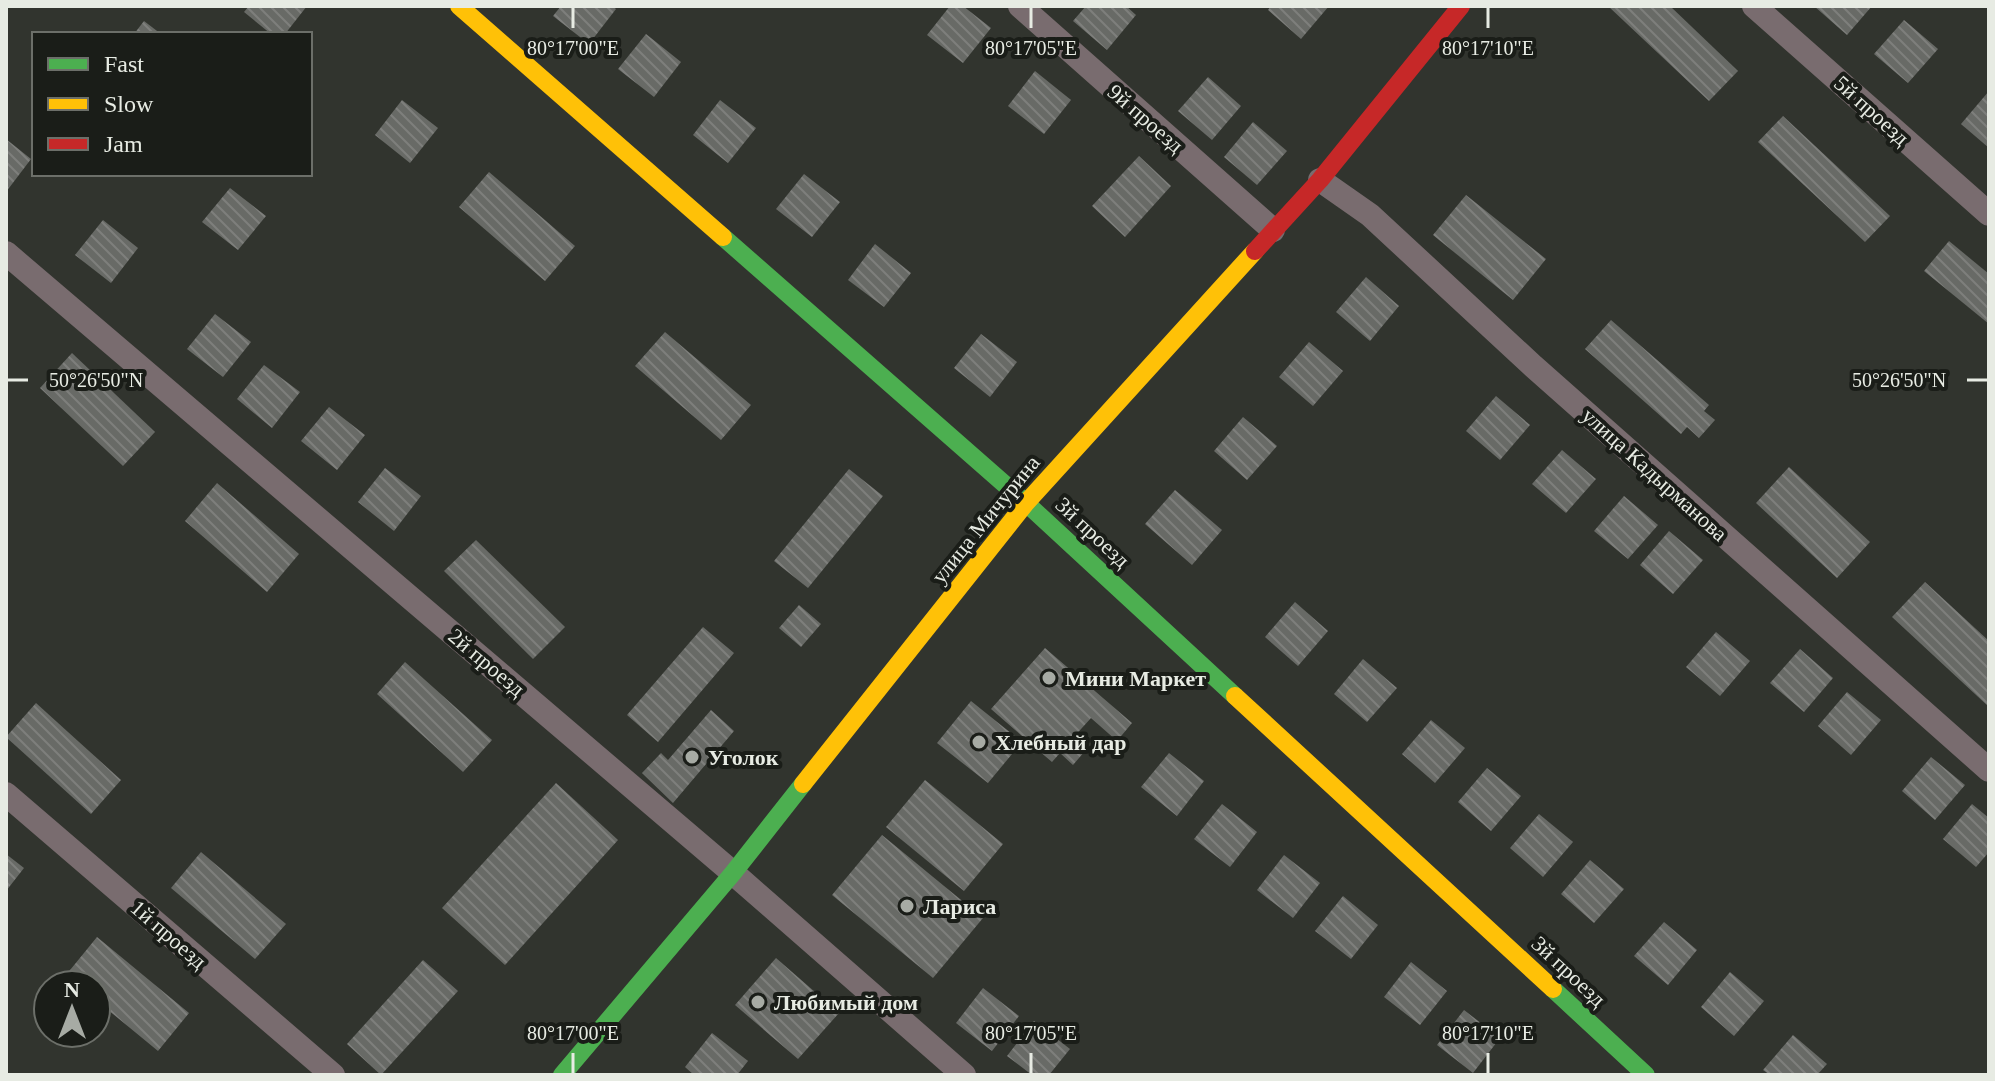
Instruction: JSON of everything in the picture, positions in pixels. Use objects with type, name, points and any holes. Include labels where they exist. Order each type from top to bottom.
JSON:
[{"type":"street","name":"3й проезд","points":[[459,6],[1026,503],[1646,1075]]},
{"type":"street","name":"9й проезд","points":[[1020,6],[1273,230]]},
{"type":"street","name":"улица Мичурина","points":[[562,1075],[733,873],[1026,503],[1320,180],[1461,6]]},
{"type":"street","name":"5й проезд","points":[[1754,6],[1989,214]]},
{"type":"street","name":"улица Кадырманова","points":[[1320,180],[1370,215],[1544,376],[1989,770]]},
{"type":"street","name":"2й проезд","points":[[6,253],[733,873],[964,1075]]},
{"type":"street","name":"1й проезд","points":[[6,794],[333,1075]]},
{"type":"building","points":[[249,6],[307,6],[287,32],[269,32],[244,12]]},
{"type":"building","points":[[561,6],[612,6],[616,9],[589,44],[553,16]]},
{"type":"building","points":[[950,6],[963,6],[991,28],[963,63],[927,35]]},
{"type":"building","points":[[1086,6],[1126,6],[1136,15],[1107,50],[1073,21]]},
{"type":"building","points":[[1271,6],[1329,6],[1301,39],[1268,10]]},
{"type":"building","points":[[1608,6],[1670,6],[1738,71],[1709,101]]},
{"type":"building","points":[[1814,6],[1872,6],[1847,35]]},
{"type":"building","points":[[1904,20],[1938,49],[1908,83],[1874,54]]},
{"type":"building","points":[[144,21],[158,32],[136,32]]},
{"type":"building","points":[[646,34],[681,62],[654,97],[618,69]]},
{"type":"building","points":[[1035,71],[1071,100],[1044,134],[1008,106]]},
{"type":"building","points":[[1208,77],[1241,106],[1212,140],[1178,111]]},
{"type":"building","points":[[1989,91],[1989,148],[1961,124]]},
{"type":"building","points":[[402,100],[438,128],[410,163],[375,135]]},
{"type":"building","points":[[720,100],[756,128],[728,163],[693,135]]},
{"type":"building","points":[[1783,116],[1890,216],[1865,242],[1758,142]]},
{"type":"building","points":[[1253,122],[1287,151],[1257,185],[1224,157]]},
{"type":"building","points":[[6,139],[31,159],[6,192]]},
{"type":"building","points":[[1139,156],[1171,186],[1125,237],[1092,206]]},
{"type":"building","points":[[489,172],[575,246],[545,281],[459,207]]},
{"type":"building","points":[[804,174],[840,202],[812,237],[776,209]]},
{"type":"building","points":[[230,188],[266,216],[238,250],[202,222]]},
{"type":"building","points":[[1466,195],[1546,259],[1513,300],[1433,235]]},
{"type":"building","points":[[103,220],[138,248],[111,283],[75,255]]},
{"type":"building","points":[[1949,241],[1989,274],[1989,324],[1924,271]]},
{"type":"building","points":[[875,244],[911,273],[884,307],[848,280]]},
{"type":"building","points":[[1366,277],[1399,306],[1370,341],[1336,312]]},
{"type":"building","points":[[215,314],[251,342],[223,377],[187,349]]},
{"type":"building","points":[[1611,320],[1709,405],[1704,411],[1715,420],[1699,438],[1687,427],[1681,434],[1585,349]]},
{"type":"building","points":[[665,332],[751,405],[721,440],[635,366]]},
{"type":"building","points":[[981,334],[1017,362],[990,397],[954,368]]},
{"type":"building","points":[[1309,342],[1343,371],[1313,406],[1279,377]]},
{"type":"building","points":[[72,353],[155,432],[123,466],[40,388]]},
{"type":"building","points":[[264,365],[300,392],[272,428],[237,399]]},
{"type":"building","points":[[1496,396],[1530,425],[1500,460],[1466,431]]},
{"type":"building","points":[[329,407],[365,435],[337,470],[301,441]]},
{"type":"building","points":[[1243,417],[1277,446],[1247,480],[1214,451]]},
{"type":"building","points":[[1562,450],[1596,479],[1566,513],[1532,484]]},
{"type":"building","points":[[1789,467],[1870,542],[1837,578],[1756,503]]},
{"type":"building","points":[[385,468],[421,496],[394,531],[358,502]]},
{"type":"building","points":[[849,469],[883,496],[808,588],[774,561]]},
{"type":"building","points":[[217,483],[299,554],[267,592],[185,521]]},
{"type":"building","points":[[1175,490],[1222,530],[1192,565],[1145,524]]},
{"type":"building","points":[[1624,496],[1658,525],[1628,559],[1594,531]]},
{"type":"building","points":[[1669,531],[1703,560],[1673,594],[1640,565]]},
{"type":"building","points":[[476,540],[565,627],[533,659],[444,571]]},
{"type":"building","points":[[1925,582],[1989,641],[1989,707],[1892,617]]},
{"type":"building","points":[[1295,602],[1328,631],[1298,666],[1265,637]]},
{"type":"building","points":[[799,605],[821,624],[801,647],[779,628]]},
{"type":"building","points":[[703,627],[734,653],[658,742],[627,715]]},
{"type":"building","points":[[1716,632],[1750,661],[1720,696],[1686,667]]},
{"type":"building","name":"Мини Маркет","points":[[1045,648],[1132,723],[1117,741],[1091,718],[1072,739],[1085,751],[1073,765],[1060,753],[1052,762],[991,709]]},
{"type":"building","points":[[1800,649],[1833,678],[1804,712],[1770,683]]},
{"type":"building","points":[[1363,659],[1397,688],[1367,722],[1334,694]]},
{"type":"building","points":[[405,662],[492,740],[463,772],[377,694]]},
{"type":"building","points":[[1847,692],[1881,720],[1851,755],[1818,726]]},
{"type":"building","name":"Хлебный дар","points":[[971,701],[1022,742],[988,783],[937,743]]},
{"type":"building","points":[[36,703],[121,780],[91,814],[6,737]]},
{"type":"building","name":"Уголок","points":[[711,710],[734,731],[673,803],[642,773],[661,753],[668,760]]},
{"type":"building","points":[[1431,720],[1465,748],[1435,783],[1402,754]]},
{"type":"building","points":[[1169,753],[1204,781],[1177,816],[1141,787]]},
{"type":"building","points":[[1931,757],[1965,785],[1935,820],[1902,791]]},
{"type":"building","points":[[1487,768],[1521,796],[1491,831],[1458,802]]},
{"type":"building","points":[[925,780],[1003,844],[964,891],[886,827]]},
{"type":"building","points":[[556,783],[618,840],[505,965],[442,908]]},
{"type":"building","points":[[1222,804],[1257,832],[1230,867],[1194,839]]},
{"type":"building","points":[[1972,804],[1989,818],[1989,852],[1976,867],[1943,839]]},
{"type":"building","points":[[1539,814],[1573,842],[1543,877],[1510,848]]},
{"type":"building","name":"Лариса","points":[[882,835],[983,918],[933,978],[832,895]]},
{"type":"building","points":[[201,852],[286,924],[255,959],[171,888]]},
{"type":"building","points":[[6,854],[24,868],[6,891]]},
{"type":"building","points":[[1284,855],[1320,883],[1293,918],[1257,890]]},
{"type":"building","points":[[1590,860],[1624,889],[1594,923],[1561,894]]},
{"type":"building","points":[[1343,896],[1378,925],[1351,959],[1315,931]]},
{"type":"building","points":[[1664,922],[1697,950],[1668,985],[1634,956]]},
{"type":"building","points":[[97,937],[189,1013],[158,1051],[112,1013],[112,969],[71,969]]},
{"type":"building","points":[[776,958],[839,1013],[798,1059],[735,1005]]},
{"type":"building","points":[[423,960],[458,991],[381,1075],[347,1044]]},
{"type":"building","points":[[1411,962],[1447,991],[1420,1025],[1384,997]]},
{"type":"building","points":[[1730,972],[1764,1001],[1734,1036],[1701,1007]]},
{"type":"building","points":[[983,988],[1019,1016],[992,1051],[956,1023]]},
{"type":"building","points":[[1464,1010],[1500,1038],[1473,1073],[1437,1045]]},
{"type":"building","points":[[1034,1021],[1070,1049],[1049,1075],[1032,1075],[1007,1056]]},
{"type":"building","points":[[712,1033],[748,1061],[737,1075],[694,1075],[685,1067]]},
{"type":"building","points":[[1793,1035],[1827,1064],[1817,1075],[1770,1075],[1763,1070]]},
{"type":"traffic: fast","points":[[723,237],[1026,503],[1235,696]]},
{"type":"traffic: fast","points":[[562,1075],[733,873],[803,784]]},
{"type":"traffic: fast","points":[[1553,989],[1646,1075]]},
{"type":"traffic: slow","points":[[459,6],[723,237]]},
{"type":"traffic: slow","points":[[803,784],[1026,503],[1255,251]]},
{"type":"traffic: slow","points":[[1235,696],[1553,989]]},
{"type":"traffic: jam","points":[[1255,251],[1320,180],[1461,6]]},
{"type":"place","name":"Мини Маркет","points":[[1049,678]]},
{"type":"place","name":"Хлебный дар","points":[[979,742]]},
{"type":"place","name":"Уголок","points":[[692,757]]},
{"type":"place","name":"Лариса","points":[[907,906]]},
{"type":"place","name":"Любимый дом","points":[[758,1002]]}]
